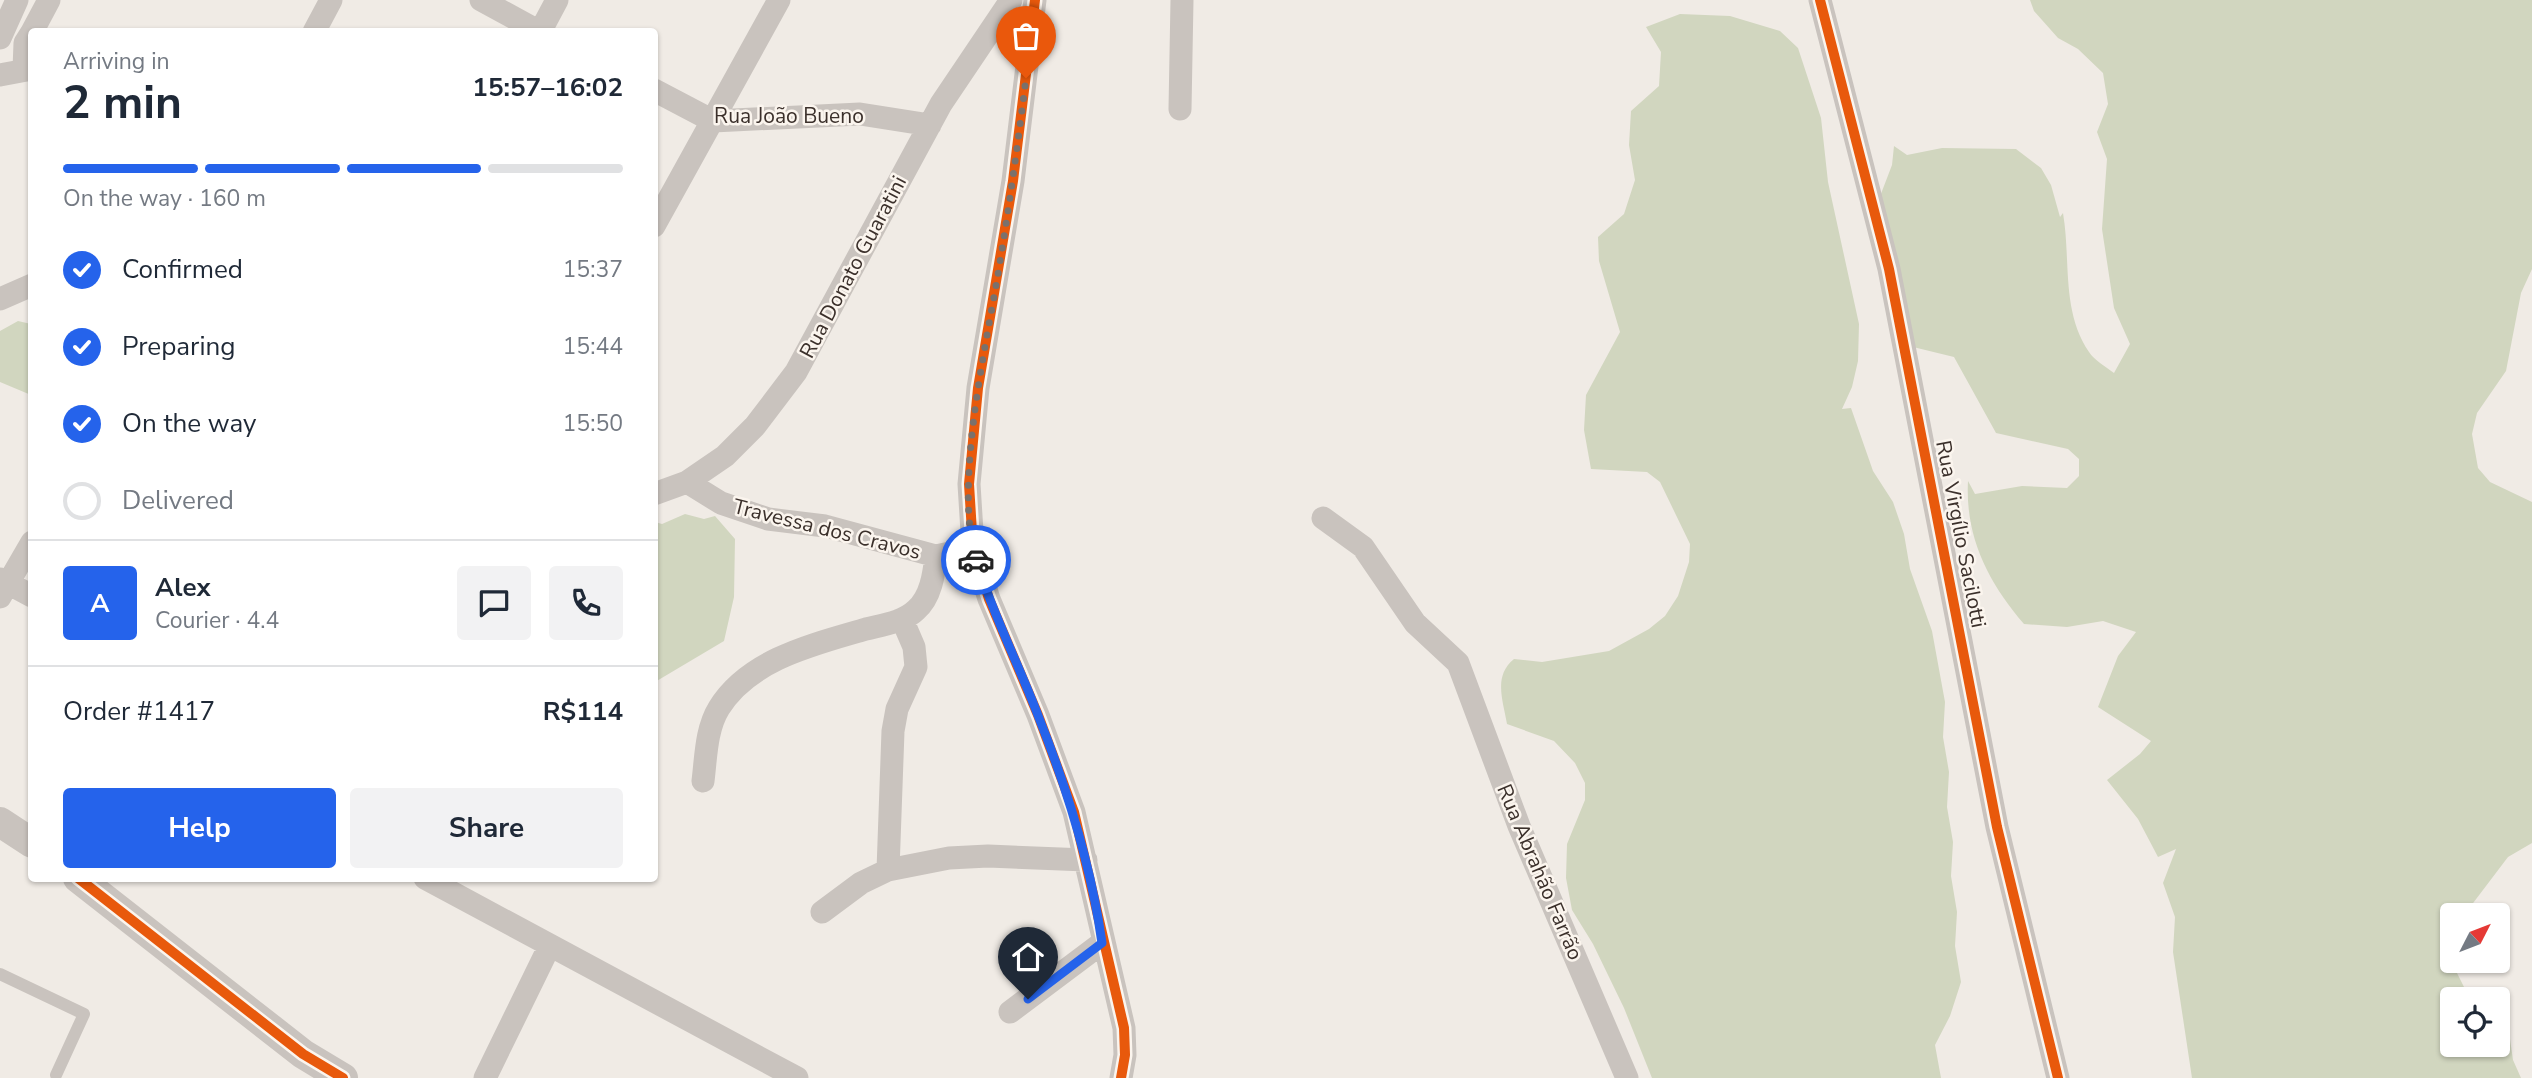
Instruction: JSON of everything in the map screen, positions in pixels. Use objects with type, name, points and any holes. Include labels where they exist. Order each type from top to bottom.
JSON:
[{"type":"street","points":[[0,38],[18,0]]},
{"type":"street","points":[[34,28],[49,0]]},
{"type":"street","points":[[316,28],[331,0]]},
{"type":"street","points":[[481,0],[534,28]]},
{"type":"street","points":[[542,28],[556,0]]},
{"type":"street","points":[[658,219],[779,0]]},
{"type":"street","name":"Rua Donato Guaratini","points":[[658,493],[687,482],[725,456],[755,426],[796,372],[930,125],[1011,0]]},
{"type":"street","points":[[1035,0],[1013,181],[978,388],[969,484],[973,548],[989,600],[1059,770],[1086,860],[1102,943],[1124,1028],[1125,1055],[1121,1078]]},
{"type":"street","points":[[1180,109],[1182,0]]},
{"type":"street","name":"Rua Virgílio Sacilotti","points":[[1820,0],[1889,269],[1997,827],[2058,1078]]},
{"type":"street","points":[[0,75],[28,69],[28,39]]},
{"type":"street","name":"Rua João Bueno","points":[[658,92],[713,121],[860,114],[930,125]]},
{"type":"street","points":[[0,299],[28,290]]},
{"type":"street","name":"Travessa dos Cravos","points":[[687,482],[721,503],[768,519],[825,526],[936,556],[973,548]]},
{"type":"street","name":"Rua Abrahão Farrão","points":[[1324,517],[1363,547],[1415,623],[1458,663],[1519,825],[1627,1078]]},
{"type":"street","points":[[28,548],[3,586],[28,595]]},
{"type":"street","points":[[703,781],[714,719],[738,687],[774,660],[822,642],[902,619],[916,610],[929,589],[936,556]]},
{"type":"street","points":[[888,870],[893,731],[897,709],[916,667],[914,647],[902,619]]},
{"type":"street","points":[[0,822],[28,840]]},
{"type":"street","points":[[822,912],[861,883],[888,870],[949,858],[988,856],[1086,860]]},
{"type":"street","points":[[87,882],[303,1054],[344,1078]]},
{"type":"street","points":[[432,882],[797,1078]]},
{"type":"street","points":[[1010,1012],[1102,943]]},
{"type":"street","points":[[485,1078],[549,947]]},
{"type":"lane","points":[[0,974],[84,1014],[56,1075]]},
{"type":"green space","points":[[2030,0],[2532,0],[2532,269],[2521,293],[2506,371],[2477,413],[2472,434],[2478,468],[2490,482],[2532,502],[2532,843],[2508,857],[2473,903],[2440,903],[2440,973],[2457,973],[2464,987],[2440,987],[2440,1057],[2510,1057],[2510,1039],[2513,1060],[2521,1078],[2192,1078],[2173,952],[2175,917],[2163,883],[2176,849],[2158,857],[2138,819],[2107,780],[2140,754],[2151,741],[2098,707],[2118,656],[2136,632],[2103,621],[2067,627],[2024,624],[2000,592],[1981,558],[1970,521],[1968,481],[1975,494],[2022,486],[2067,488],[2079,476],[2079,459],[2068,449],[1996,433],[1954,357],[1909,346],[1879,199],[1892,165],[1894,146],[1907,155],[1942,148],[2016,149],[2041,168],[2051,185],[2060,217],[2063,213],[2068,285],[2074,320],[2091,355],[2114,373],[2130,344],[2114,308],[2102,229],[2107,159],[2097,132],[2108,104],[2103,73],[2078,49],[2058,38],[2034,11]]},
{"type":"green space","points":[[1680,14],[1730,16],[1780,31],[1798,48],[1821,118],[1828,182],[1859,324],[1858,361],[1852,387],[1842,409],[1851,408],[1873,471],[1893,502],[1904,534],[1910,569],[1932,631],[1945,702],[1943,737],[1949,772],[1947,807],[1953,842],[1951,876],[1957,912],[1955,946],[1961,982],[1950,1016],[1935,1045],[1941,1078],[1652,1078],[1624,1008],[1593,944],[1572,910],[1566,878],[1567,844],[1585,800],[1585,783],[1575,763],[1554,741],[1507,724],[1501,689],[1503,673],[1514,659],[1542,662],[1609,651],[1649,629],[1665,616],[1678,596],[1689,562],[1690,544],[1660,482],[1647,472],[1591,469],[1584,430],[1586,395],[1620,332],[1599,261],[1598,237],[1624,214],[1635,180],[1629,145],[1631,111],[1659,86],[1661,52],[1646,27]]},
{"type":"green space","points":[[18,321],[28,323],[28,394],[0,382],[0,331]]},
{"type":"green space","points":[[685,514],[704,519],[715,516],[735,539],[734,597],[724,641],[658,680],[658,523],[662,524]]},
{"type":"cycle path","points":[[1035,0],[1013,181],[978,388],[969,484],[973,548],[989,599],[1038,715],[1074,812],[1124,1028],[1125,1055],[1121,1078]]},
{"type":"cycle path","points":[[1820,0],[1889,269],[1997,827],[2058,1078]]},
{"type":"cycle path","points":[[83,882],[303,1054],[343,1078]]},
{"type":"way so far","points":[[976,560],[969,484],[978,388],[1013,181],[1026,78]]},
{"type":"route","points":[[976,560],[989,600],[1038,715],[1074,812],[1097,907],[1102,943],[1028,999]]}]
